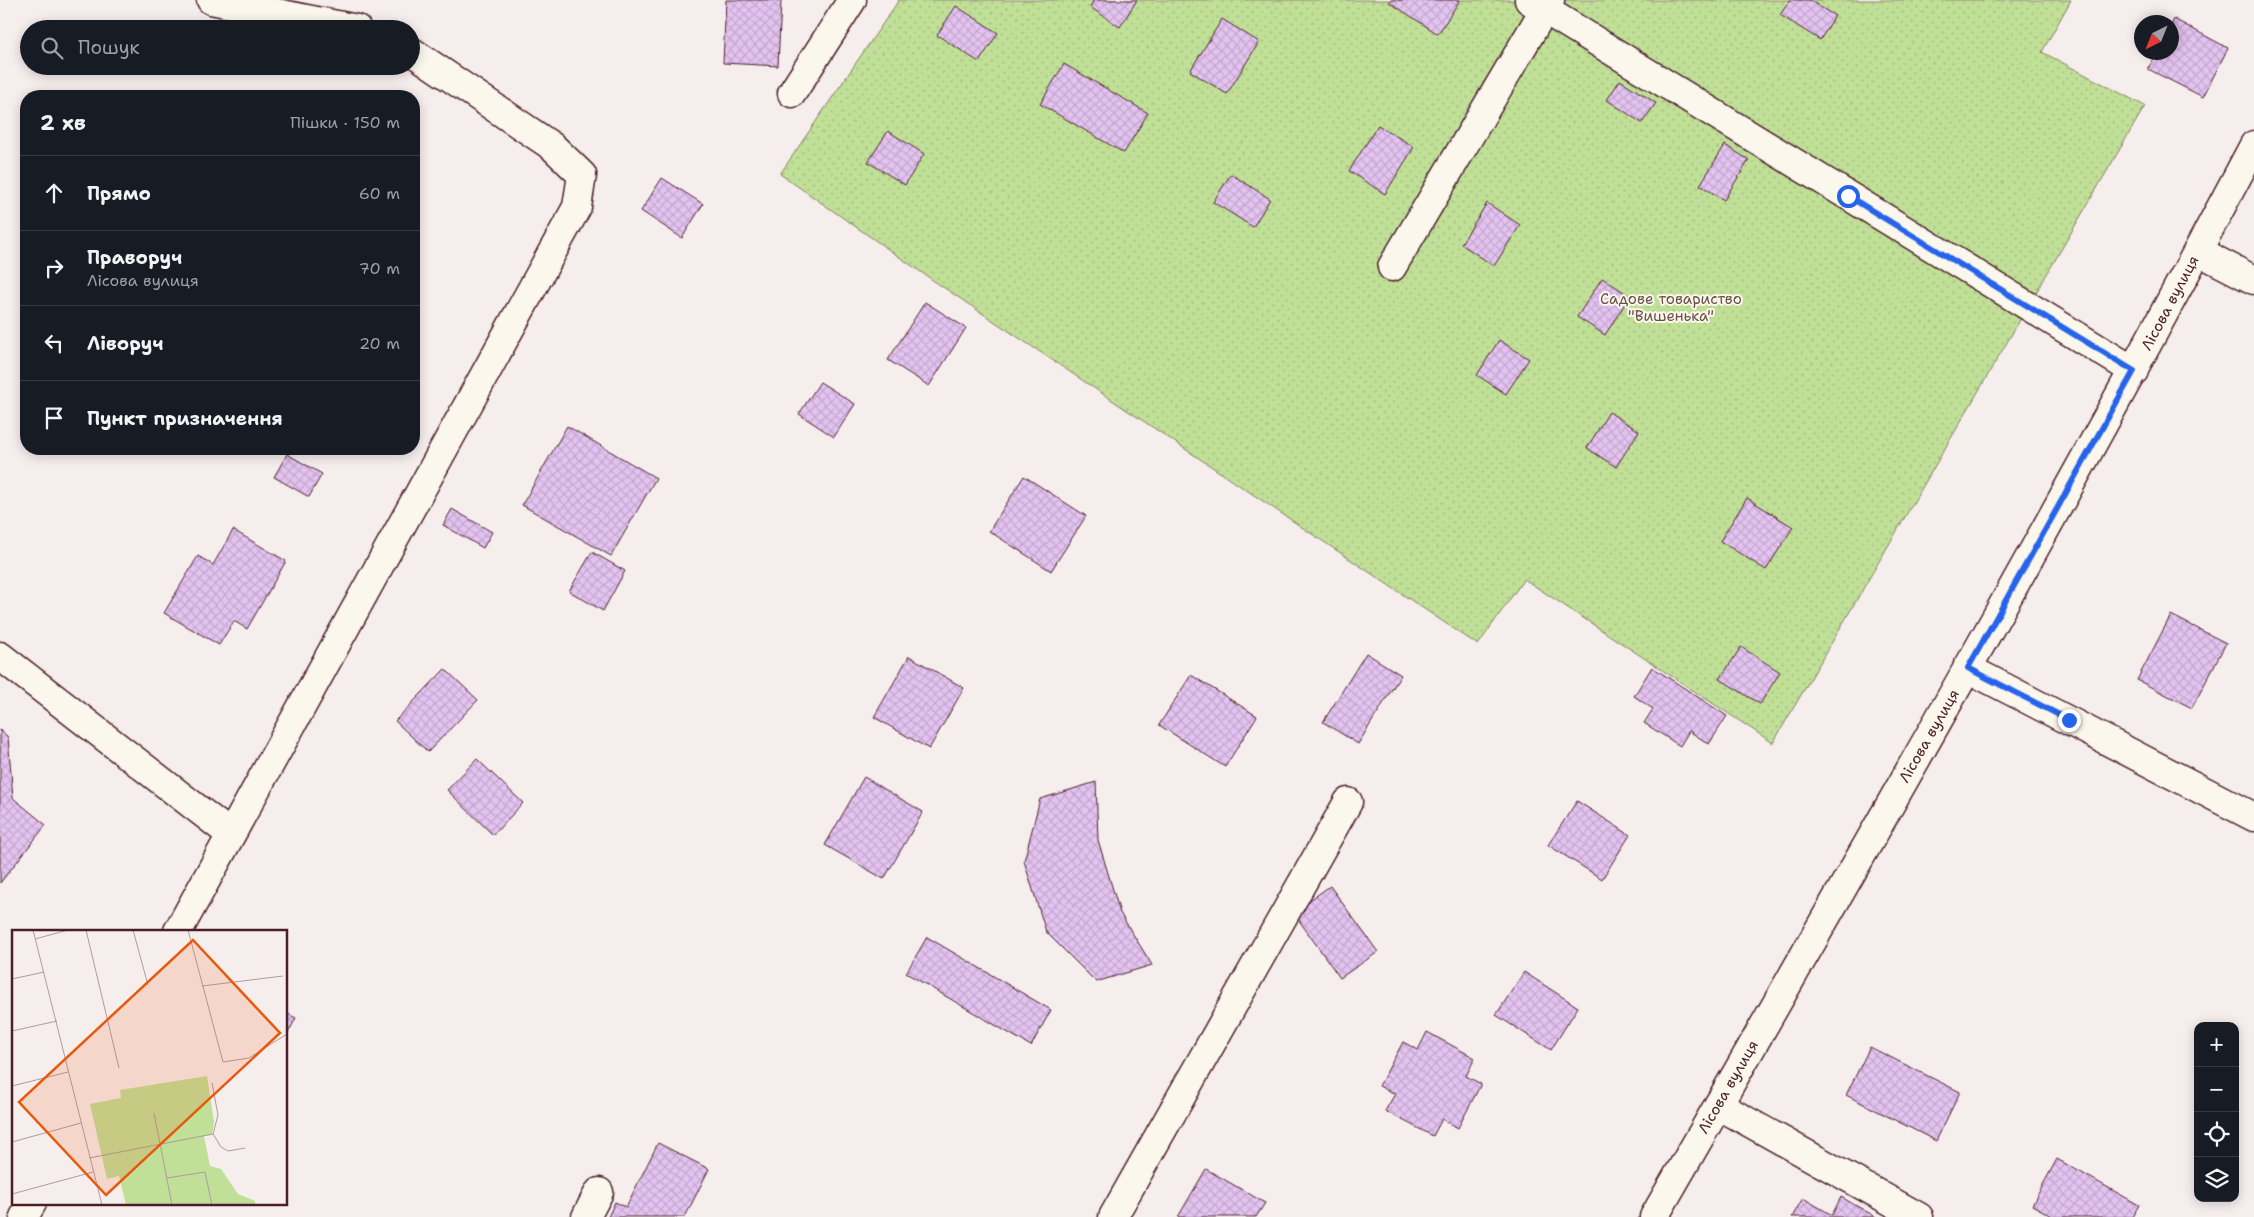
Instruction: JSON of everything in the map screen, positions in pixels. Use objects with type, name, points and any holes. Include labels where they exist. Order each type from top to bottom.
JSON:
[{"type":"street","points":[[210,0],[311,20]]},
{"type":"street","points":[[792,93],[852,0]]},
{"type":"street","points":[[1392,267],[1541,3],[2134,371]]},
{"type":"street","points":[[179,930],[577,207],[582,175],[553,147],[420,57]]},
{"type":"street","name":"Лісова вулиця","points":[[1654,1217],[1968,668],[2134,371],[2254,145]]},
{"type":"street","points":[[2198,251],[2254,280]]},
{"type":"street","points":[[0,656],[230,834]]},
{"type":"street","points":[[1968,668],[2254,817]]},
{"type":"street","points":[[1113,1217],[1348,802]]},
{"type":"street","points":[[1718,1106],[1919,1217]]},
{"type":"street","points":[[586,1217],[599,1192]]},
{"type":"street","points":[[24,1217],[31,1204]]},
{"type":"green space","name":"Садове товариство \"Вишенька\"","points":[[899,0],[2071,0],[2042,52],[2145,106],[1773,743],[1524,579],[1478,645],[931,279],[780,174]]},
{"type":"building","points":[[726,0],[781,0],[778,66],[723,63]]},
{"type":"building","points":[[1094,0],[1137,0],[1120,27],[1090,7]]},
{"type":"building","points":[[1390,0],[1460,0],[1438,34],[1389,2]]},
{"type":"building","points":[[1790,0],[1809,0],[1835,16],[1820,40],[1780,15]]},
{"type":"building","points":[[956,6],[998,33],[979,62],[937,35]]},
{"type":"building","points":[[1222,19],[1259,42],[1227,94],[1190,71]]},
{"type":"building","points":[[2179,22],[2228,48],[2203,97],[2148,69],[2153,60],[2179,60]]},
{"type":"building","points":[[1064,64],[1148,113],[1124,153],[1040,104]]},
{"type":"building","points":[[1620,80],[1656,103],[1642,123],[1607,100]]},
{"type":"building","points":[[1378,125],[1414,147],[1385,194],[1349,171]]},
{"type":"building","points":[[888,131],[924,154],[905,185],[868,162]]},
{"type":"building","points":[[1725,145],[1749,160],[1724,200],[1700,185]]},
{"type":"building","points":[[1231,174],[1270,199],[1253,227],[1213,202]]},
{"type":"building","points":[[662,178],[703,204],[682,238],[641,211]]},
{"type":"building","points":[[1487,203],[1520,225],[1494,266],[1461,244]]},
{"type":"building","points":[[1602,278],[1630,296],[1605,335],[1577,317]]},
{"type":"building","points":[[925,302],[966,328],[929,386],[888,360]]},
{"type":"building","points":[[1499,340],[1529,359],[1506,394],[1477,375]]},
{"type":"building","points":[[820,382],[855,404],[834,437],[799,414]]},
{"type":"building","points":[[1609,412],[1639,431],[1616,467],[1587,448]]},
{"type":"building","points":[[567,426],[656,478],[611,556],[522,505]]},
{"type":"building","points":[[286,455],[322,474],[309,497],[274,477]]},
{"type":"building","points":[[1024,476],[1086,516],[1051,571],[989,531]]},
{"type":"building","points":[[1747,498],[1793,527],[1766,570],[1720,541]]},
{"type":"building","points":[[452,509],[492,532],[483,548],[443,525]]},
{"type":"building","points":[[233,530],[286,561],[247,629],[234,621],[219,645],[164,613],[198,556],[213,565]]},
{"type":"building","points":[[592,552],[625,571],[603,611],[569,591]]},
{"type":"building","points":[[2171,615],[2226,643],[2192,708],[2137,680]]},
{"type":"building","points":[[1741,647],[1780,672],[1760,704],[1720,679]]},
{"type":"building","points":[[1366,653],[1401,675],[1358,744],[1323,722]]},
{"type":"building","points":[[909,656],[964,688],[929,749],[874,717]]},
{"type":"building","points":[[1652,667],[1727,716],[1709,744],[1689,731],[1680,746],[1644,723],[1653,709],[1634,696]]},
{"type":"building","points":[[445,669],[478,700],[428,752],[395,721]]},
{"type":"building","points":[[1191,675],[1257,716],[1225,767],[1159,725]]},
{"type":"building","points":[[0,730],[8,737],[13,798],[46,825],[0,883]]},
{"type":"building","points":[[477,759],[523,803],[493,835],[447,790]]},
{"type":"building","points":[[864,777],[923,812],[884,879],[825,845]]},
{"type":"building","points":[[1096,782],[1098,840],[1120,913],[1152,965],[1096,982],[1046,932],[1024,861],[1040,799]]},
{"type":"building","points":[[1577,801],[1630,835],[1602,879],[1548,845]]},
{"type":"building","points":[[1330,886],[1378,952],[1340,978],[1293,912]]},
{"type":"building","points":[[927,937],[1051,1010],[1031,1046],[906,973]]},
{"type":"building","points":[[1524,972],[1578,1007],[1551,1050],[1496,1015]]},
{"type":"building","points":[[288,1014],[296,1018],[288,1033]]},
{"type":"building","points":[[1427,1032],[1475,1058],[1466,1076],[1481,1084],[1458,1128],[1442,1119],[1433,1136],[1385,1111],[1395,1094],[1379,1086],[1403,1042],[1418,1050]]},
{"type":"building","points":[[1870,1047],[1960,1092],[1936,1141],[1846,1095]]},
{"type":"building","points":[[658,1143],[709,1169],[685,1217],[608,1217],[615,1202],[626,1207]]},
{"type":"building","points":[[2057,1159],[2139,1205],[2132,1217],[2054,1217],[2032,1205]]},
{"type":"building","points":[[1206,1169],[1265,1203],[1256,1217],[1178,1217]]},
{"type":"building","points":[[1841,1197],[1876,1217],[1792,1217],[1803,1198],[1832,1215]]},
{"type":"route","points":[[1848,196],[2134,371],[1968,668],[2069,720]]}]
